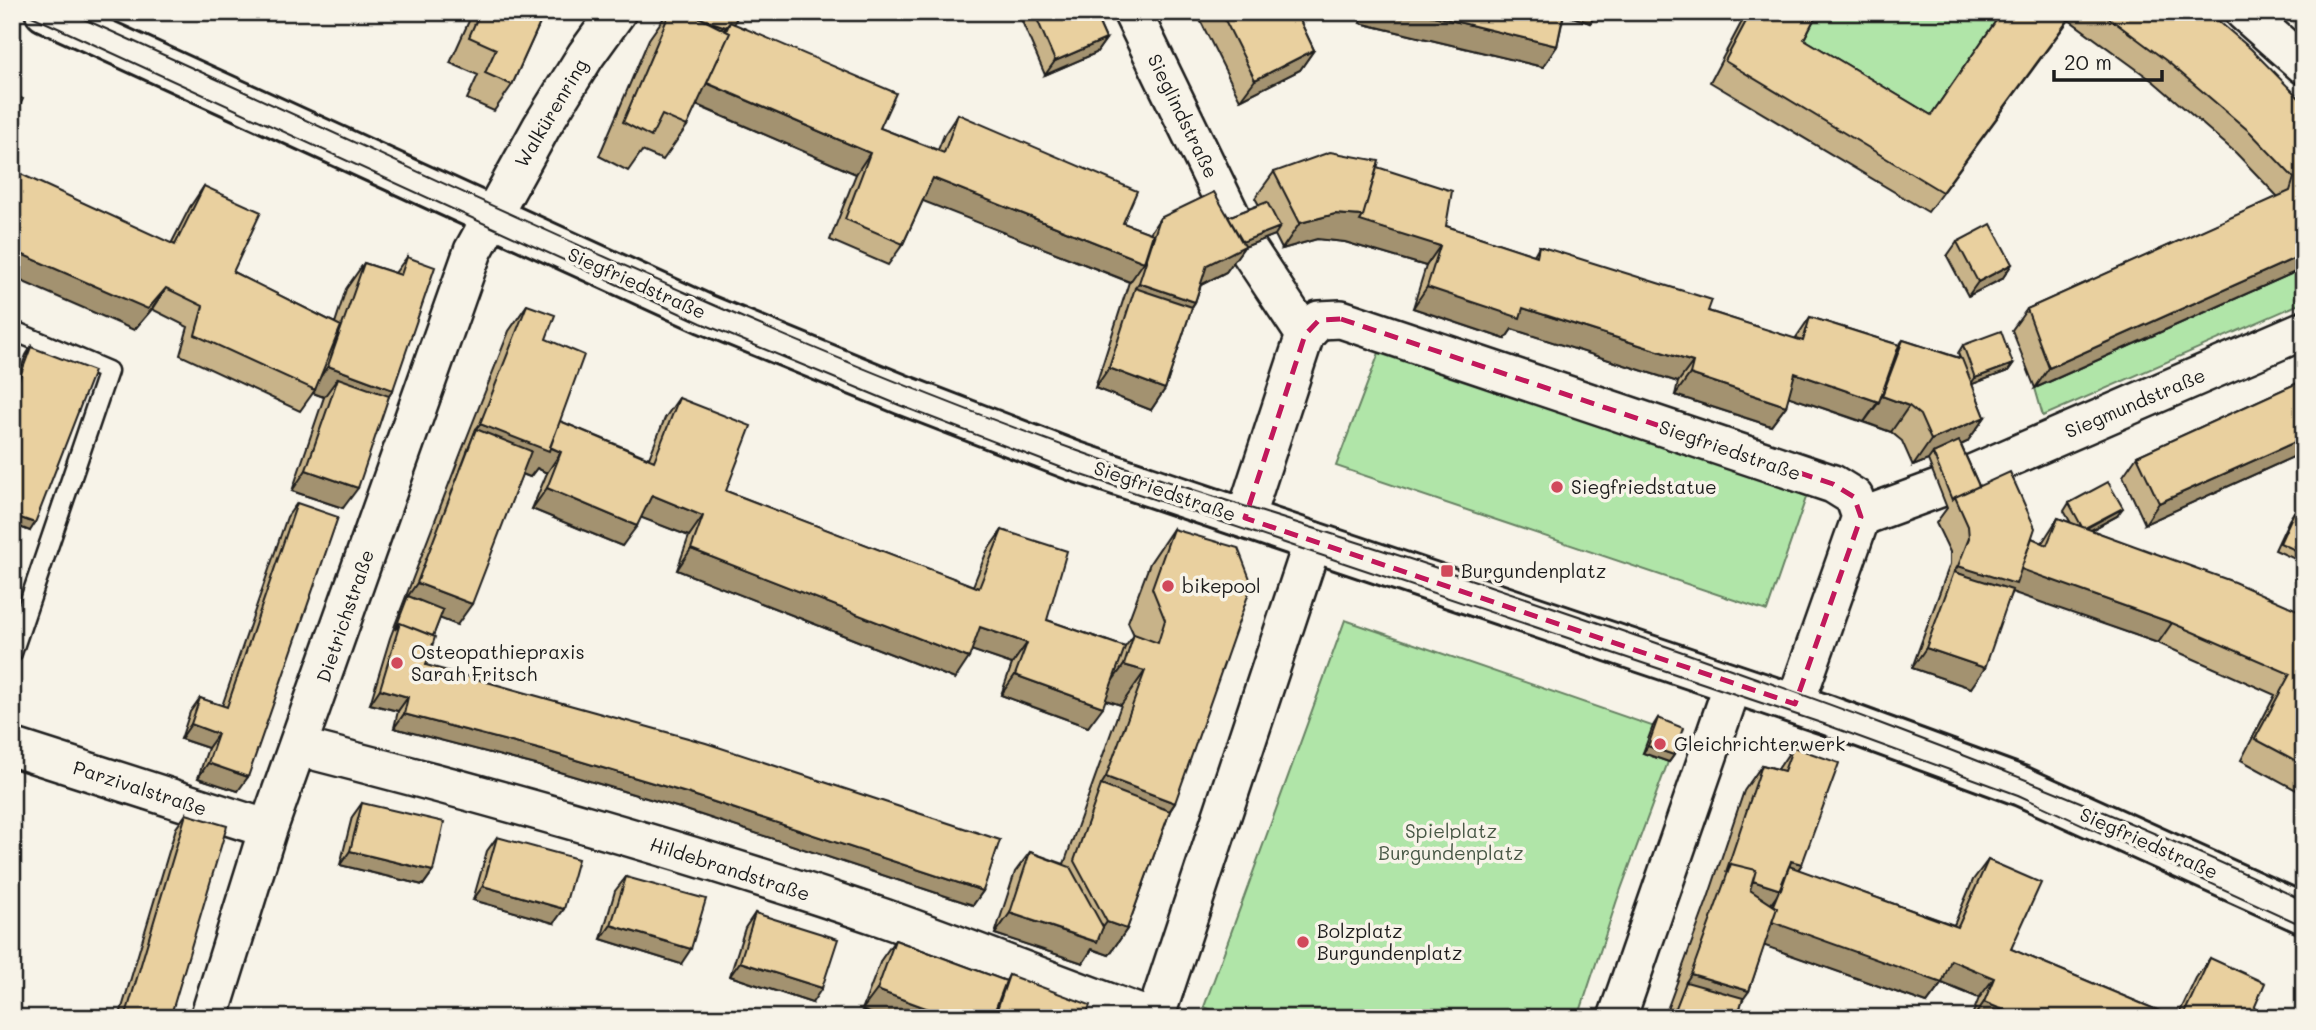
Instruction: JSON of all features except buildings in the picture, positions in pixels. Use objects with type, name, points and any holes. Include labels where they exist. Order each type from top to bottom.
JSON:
[{"type":"street","name":"Siegfriedstraße","points":[[45,12],[705,314],[891,390],[1074,461],[1794,704],[2021,786],[2304,914]]},
{"type":"street","name":"Walkürenring","points":[[491,217],[541,126],[617,12]]},
{"type":"street","name":"Sieglindstraße","points":[[1132,12],[1240,233],[1305,335]]},
{"type":"street","points":[[2244,12],[2304,65]]},
{"type":"street","name":"Dietrichstraße","points":[[209,1018],[268,829],[473,251],[491,217]]},
{"type":"street","name":"Siegfriedstraße","points":[[1245,518],[1305,335],[1319,320],[1341,319],[1833,484],[1854,497],[1861,517]]},
{"type":"street","name":"Siegmundstraße","points":[[1861,517],[1954,482],[2304,330]]},
{"type":"street","points":[[1794,704],[1861,517]]},
{"type":"street","points":[[1153,1018],[1313,541]]},
{"type":"street","points":[[1617,1018],[1733,684]]},
{"type":"street","name":"Parzivalstraße","points":[[12,747],[268,829]]},
{"type":"street","name":"Hildebrandstraße","points":[[299,747],[491,797],[691,856],[884,919],[1153,1018]]},
{"type":"lane","points":[[12,330],[108,371],[12,653]]},
{"type":"highlighted area","points":[[1341,319],[1833,484],[1854,497],[1861,517],[1795,704],[1245,518],[1305,335],[1319,320]]},
{"type":"green space","points":[[1815,12],[2003,12],[1917,135],[1789,59]]},
{"type":"green space","points":[[2304,268],[2304,302],[2043,416],[2035,388]]},
{"type":"green space","points":[[1382,345],[1809,489],[1767,611],[1336,466]]},
{"type":"green space","name":"Spielplatz Burgundenplatz","points":[[1345,620],[1678,735],[1617,900],[1578,1018],[1234,1018],[1204,1007]]},
{"type":"tram line","points":[[23,12],[701,323],[899,405],[1070,471],[1824,724],[2018,795],[2304,926]]},
{"type":"tram line","points":[[68,12],[695,297],[949,403],[1124,467],[1555,608],[1880,723],[2094,808],[2304,901]]},
{"type":"place","name":"Siegfriedstatue","points":[[1557,487]]},
{"type":"place","name":"Burgundenplatz","points":[[1447,571]]},
{"type":"place","name":"bikepool","points":[[1168,586]]},
{"type":"place","name":"Osteopathiepraxis Sarah Fritsch","points":[[397,663]]},
{"type":"place","name":"Gleichrichterwerk","points":[[1660,744]]},
{"type":"place","name":"Bolzplatz Burgundenplatz","points":[[1303,942]]}]
